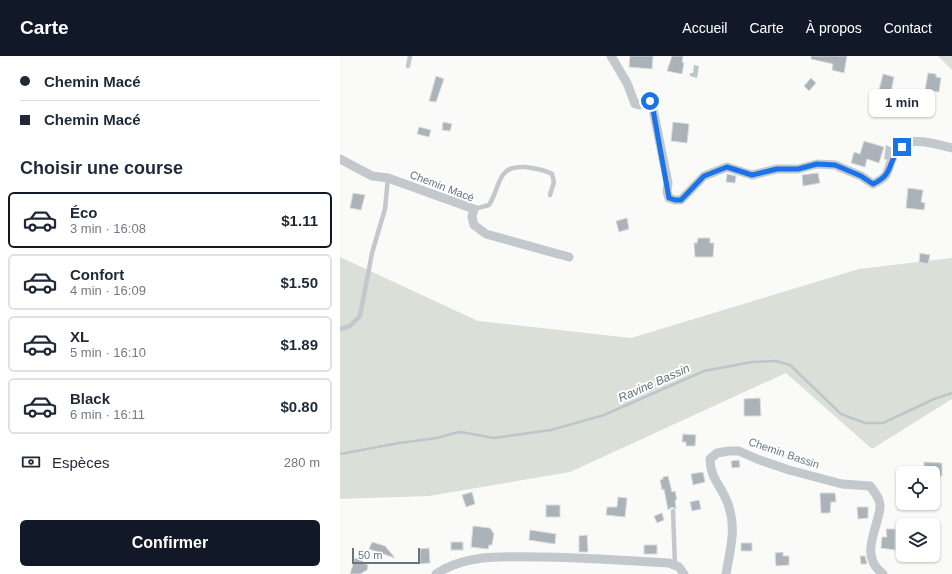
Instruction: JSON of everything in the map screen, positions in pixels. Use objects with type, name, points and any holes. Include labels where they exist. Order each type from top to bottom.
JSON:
[{"type":"street","points":[[610,56],[627,83],[635,104],[639,105],[647,101],[652,104],[668,183],[667,192],[669,198],[675,200],[681,200],[704,176],[727,167],[752,175],[777,169],[798,169],[817,164],[835,165],[861,176],[873,184],[889,172],[892,158],[908,141],[918,141],[952,148]]},
{"type":"street","name":"Chemin Macé","points":[[340,159],[372,176],[388,178],[474,209],[472,217],[474,225],[486,234],[568,257]]},
{"type":"street","name":"Chemin Bassin","points":[[726,574],[732,549],[734,526],[729,505],[710,470],[710,459],[717,453],[740,451],[788,470],[842,484],[870,486],[878,499],[880,507],[870,550],[876,567],[883,574]]},
{"type":"street","points":[[436,574],[460,562],[481,558],[503,557],[603,558],[669,562],[675,565],[684,574]]},
{"type":"lane","points":[[408,66],[410,56]]},
{"type":"lane","points":[[474,209],[489,205],[494,198],[502,176],[507,169],[512,167],[538,169],[552,174],[554,182],[550,195]]},
{"type":"lane","points":[[340,329],[350,326],[360,316],[372,253],[388,193],[388,178]]},
{"type":"lane","points":[[673,511],[676,559],[675,565]]},
{"type":"shaded area","points":[[938,56],[952,56],[952,70]]},
{"type":"shaded area","points":[[694,65],[699,66],[697,78],[690,76],[690,73],[693,73]]},
{"type":"shaded area","points":[[886,145],[892,148],[889,160],[884,159]]},
{"type":"shaded area","points":[[340,257],[478,321],[631,338],[859,269],[952,258],[952,399],[872,449],[786,373],[570,472],[429,496],[340,499]]},
{"type":"building","points":[[630,56],[653,56],[652,69],[629,67]]},
{"type":"building","points":[[672,56],[683,56],[682,62],[684,63],[682,74],[667,71]]},
{"type":"building","points":[[811,56],[847,56],[844,73],[832,70],[833,64],[811,59]]},
{"type":"building","points":[[928,73],[936,74],[936,77],[941,78],[939,92],[925,90]]},
{"type":"building","points":[[883,74],[894,77],[890,97],[883,95],[884,91],[879,90]]},
{"type":"building","points":[[436,76],[444,79],[436,102],[429,101]]},
{"type":"building","points":[[811,78],[816,83],[809,91],[804,86]]},
{"type":"building","points":[[443,122],[452,124],[450,131],[442,130]]},
{"type":"building","points":[[673,122],[689,124],[687,143],[671,141]]},
{"type":"building","points":[[419,127],[431,130],[429,137],[417,134]]},
{"type":"building","points":[[864,141],[884,147],[879,163],[867,159],[865,167],[851,163],[854,152],[860,154]]},
{"type":"building","points":[[818,173],[820,183],[803,186],[802,175]]},
{"type":"building","points":[[727,174],[736,176],[735,183],[726,182]]},
{"type":"building","points":[[908,188],[923,190],[921,202],[925,203],[924,210],[906,208]]},
{"type":"building","points":[[353,193],[365,195],[361,210],[350,208]]},
{"type":"building","points":[[627,218],[629,229],[619,232],[616,221]]},
{"type":"building","points":[[698,238],[710,238],[710,243],[714,243],[713,257],[695,257],[694,243],[697,243]]},
{"type":"building","points":[[920,253],[930,255],[928,264],[919,262]]},
{"type":"building","points":[[760,398],[761,416],[744,416],[744,399]]},
{"type":"building","points":[[683,434],[696,435],[695,446],[686,446],[686,442],[682,442]]},
{"type":"building","points":[[739,460],[740,467],[732,468],[731,461]]},
{"type":"building","points":[[924,462],[942,463],[942,476],[940,476],[940,466],[924,466]]},
{"type":"building","points":[[703,472],[705,482],[693,485],[691,474]]},
{"type":"building","points":[[668,476],[672,492],[675,491],[677,500],[675,500],[676,509],[672,507],[668,510],[664,489],[662,490],[660,480],[663,479],[663,477]]},
{"type":"building","points":[[472,492],[475,504],[466,507],[462,495]]},
{"type":"building","points":[[820,493],[835,493],[836,502],[831,502],[830,513],[821,513]]},
{"type":"building","points":[[618,497],[627,498],[625,517],[606,515],[607,507],[617,507]]},
{"type":"building","points":[[699,500],[701,509],[692,511],[690,502]]},
{"type":"building","points":[[546,505],[560,505],[560,517],[546,517]]},
{"type":"building","points":[[857,507],[868,507],[868,518],[858,519]]},
{"type":"building","points":[[662,513],[664,520],[657,523],[654,516]]},
{"type":"building","points":[[473,526],[490,528],[494,534],[492,545],[489,545],[488,549],[471,547]]},
{"type":"building","points":[[886,529],[895,529],[895,550],[881,548],[882,537],[887,537]]},
{"type":"building","points":[[530,530],[556,534],[555,544],[529,540]]},
{"type":"building","points":[[587,535],[588,552],[579,552],[579,536]]},
{"type":"building","points":[[372,542],[385,546],[395,558],[369,549]]},
{"type":"building","points":[[451,542],[463,542],[463,550],[451,550]]},
{"type":"building","points":[[741,543],[752,543],[752,551],[741,551]]},
{"type":"building","points":[[644,545],[657,545],[657,554],[644,554]]},
{"type":"building","points":[[429,548],[430,563],[420,564],[420,549]]},
{"type":"building","points":[[783,552],[783,556],[789,556],[789,565],[776,566],[775,553]]},
{"type":"building","points":[[860,556],[865,556],[867,564],[861,564]]},
{"type":"building","points":[[355,558],[368,565],[367,570],[360,574],[350,574]]},
{"type":"waterway","name":"Ravine Bassin","points":[[340,454],[399,443],[437,438],[461,432],[494,438],[551,430],[604,415],[704,371],[752,362],[776,361],[790,365],[841,414],[865,423],[883,423],[934,399],[952,393]]},
{"type":"route","points":[[650,101],[652,104],[666,170],[668,183],[667,192],[669,198],[675,200],[681,200],[704,176],[727,167],[752,175],[762,174],[777,169],[798,169],[817,164],[835,165],[861,176],[873,184],[889,172],[892,158],[902,147]]}]
